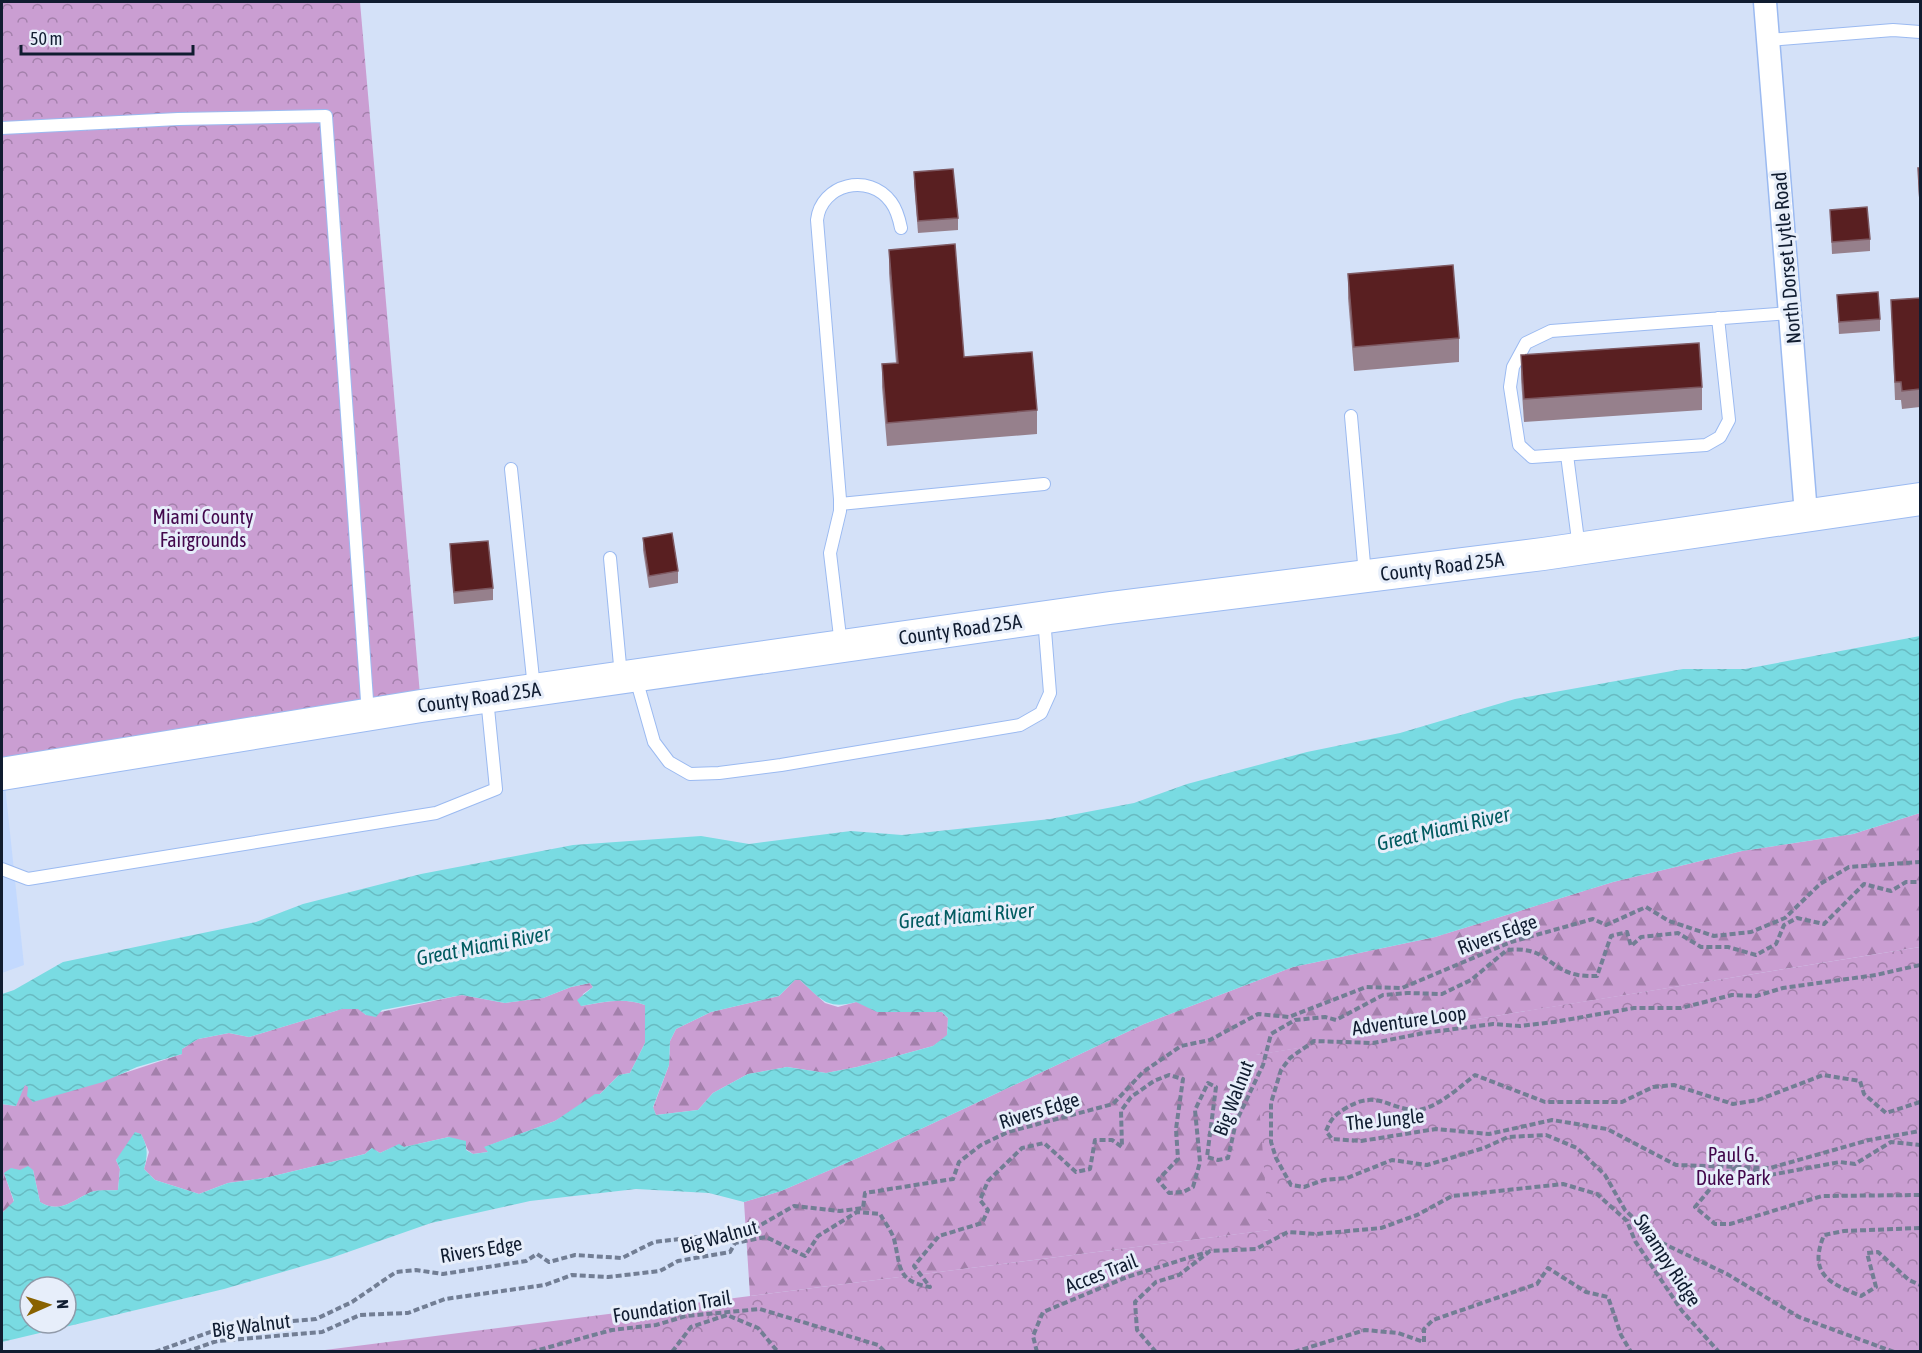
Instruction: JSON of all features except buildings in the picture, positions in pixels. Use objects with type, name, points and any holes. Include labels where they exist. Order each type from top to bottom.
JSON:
[{"type":"main road","name":"County Road 25A","points":[[2,774],[534,689],[1044,617],[1579,548],[1920,499]]},
{"type":"street","name":"North Dorset Lytle Road","points":[[1766,2],[1806,514]]},
{"type":"lane","points":[[1768,40],[1893,30],[1920,32]]},
{"type":"lane","points":[[2,128],[178,119],[326,116],[368,714]]},
{"type":"lane","points":[[841,646],[830,553],[840,504],[817,220],[818,207],[832,192],[852,184],[871,187],[890,200],[898,214],[901,228]]},
{"type":"lane","points":[[1718,318],[1729,420],[1720,437],[1706,445],[1532,457],[1518,446],[1510,387],[1513,367],[1526,343],[1551,331],[1718,318],[1790,313]]},
{"type":"lane","points":[[1352,416],[1365,576]]},
{"type":"lane","points":[[1567,455],[1579,548]]},
{"type":"lane","points":[[512,469],[534,689]]},
{"type":"lane","points":[[840,504],[1044,484]]},
{"type":"lane","points":[[610,558],[628,676],[654,742],[669,762],[690,774],[719,773],[771,766],[1020,725],[1041,712],[1050,693],[1044,617]]},
{"type":"lane","points":[[2,869],[28,879],[436,813],[496,789],[487,696]]},
{"type":"path","name":"Rivers Edge","points":[[155,1352],[246,1319],[272,1323],[316,1318],[352,1302],[396,1272],[416,1269],[443,1274],[526,1261],[537,1254],[549,1262],[575,1255],[622,1258],[654,1242],[750,1231],[794,1206],[840,1211],[863,1208],[866,1193],[953,1179],[959,1162],[981,1145],[1008,1132],[1113,1104],[1143,1072],[1181,1046],[1210,1040],[1258,1014],[1289,1017],[1366,987],[1402,988],[1511,942],[1593,919],[1606,925],[1646,907],[1669,921],[1714,936],[1751,932],[1785,918],[1820,884],[1849,867],[1920,862]]},
{"type":"path","name":"Big Walnut","points":[[186,1352],[217,1341],[322,1332],[360,1315],[408,1313],[445,1299],[545,1285],[572,1275],[608,1277],[660,1270],[678,1261],[730,1252],[735,1243],[766,1237],[805,1256],[818,1236],[856,1212],[880,1214],[893,1236],[900,1272],[912,1284],[930,1287],[914,1266],[939,1236],[982,1223],[988,1210],[981,1200],[988,1181],[1023,1148],[1044,1143],[1076,1172],[1090,1169],[1095,1140],[1112,1140],[1122,1147],[1121,1111],[1131,1097],[1154,1081],[1169,1075],[1183,1079],[1176,1129],[1178,1159],[1158,1179],[1169,1193],[1183,1192],[1193,1187],[1200,1162],[1195,1110],[1208,1083],[1216,1087],[1207,1157],[1218,1160],[1227,1158],[1236,1122],[1263,1065],[1271,1034],[1295,1020],[1325,1017],[1336,1020],[1383,995],[1442,994],[1471,980],[1507,950],[1540,952],[1558,967],[1577,975],[1597,976],[1611,936],[1627,932],[1631,946],[1641,938],[1678,933],[1701,947],[1728,947],[1756,955],[1776,945],[1784,925],[1797,918],[1824,924],[1864,884],[1891,891],[1906,882],[1920,882]]},
{"type":"path","name":"Adventure Loop","points":[[1894,1352],[1799,1317],[1727,1274],[1658,1241],[1625,1210],[1605,1175],[1578,1148],[1560,1139],[1546,1135],[1508,1137],[1484,1148],[1427,1165],[1392,1160],[1347,1178],[1324,1180],[1304,1187],[1291,1185],[1276,1158],[1269,1124],[1271,1103],[1281,1070],[1290,1058],[1314,1041],[1373,1043],[1424,1033],[1493,1024],[1520,1026],[1634,1008],[1681,1008],[1732,995],[1756,996],[1783,988],[1876,975],[1920,965]]},
{"type":"path","name":"The Jungle","points":[[1920,1102],[1886,1113],[1864,1094],[1860,1081],[1823,1075],[1758,1100],[1733,1104],[1674,1085],[1653,1087],[1622,1102],[1545,1102],[1475,1075],[1443,1100],[1417,1110],[1373,1098],[1356,1102],[1332,1117],[1326,1131],[1332,1139],[1361,1141],[1436,1129],[1489,1134],[1552,1120],[1607,1129],[1676,1165],[1770,1168],[1869,1140],[1920,1131]]},
{"type":"path","name":"The Jungle","points":[[1737,1167],[1770,1175],[1840,1162],[1855,1164],[1891,1142],[1920,1145]]},
{"type":"path","points":[[1737,1167],[1720,1177],[1695,1207],[1715,1224],[1730,1224],[1822,1196],[1920,1196]]},
{"type":"path","name":"Swampy Ridge","points":[[1210,1251],[1256,1249],[1288,1232],[1316,1234],[1381,1228],[1417,1215],[1452,1196],[1563,1184],[1598,1194],[1627,1221],[1635,1241],[1682,1311],[1719,1352]]},
{"type":"path","points":[[1920,1228],[1844,1231],[1824,1235],[1817,1252],[1821,1271],[1832,1284],[1861,1296],[1876,1287],[1867,1253],[1878,1252],[1909,1280],[1920,1285]]},
{"type":"path","points":[[1156,1352],[1137,1330],[1135,1302],[1156,1282],[1179,1275],[1210,1251]]},
{"type":"path","name":"Acces Trail","points":[[1037,1352],[1033,1336],[1043,1312],[1127,1277],[1210,1251]]},
{"type":"path","points":[[1294,1352],[1365,1330],[1398,1334],[1424,1342],[1424,1329],[1433,1320],[1537,1284],[1548,1268],[1586,1292],[1608,1297],[1621,1335],[1631,1352]]},
{"type":"path","name":"Foundation Trail","points":[[531,1352],[612,1330],[656,1325],[686,1316],[760,1309],[878,1345],[885,1352]]},
{"type":"path","points":[[672,1352],[691,1327],[727,1315],[758,1328],[778,1352]]},
{"type":"shaded area","points":[[2,757],[24,965],[2,973]]},
{"type":"green space","name":"Miami County Fairgrounds","points":[[2,2],[360,2],[421,706],[3,774]]},
{"type":"green space","points":[[1920,813],[1920,947],[1256,1055],[1270,1230],[750,1296],[744,1202],[781,1191],[874,1151],[1144,1024],[1293,967],[1435,937],[1613,882],[1742,851],[1853,834]]},
{"type":"green space","name":"Paul G. Duke Park","points":[[1920,947],[1920,1351],[317,1351],[1269,1230],[1255,1055]]},
{"type":"green space","points":[[795,980],[800,980],[825,1003],[838,1007],[856,1002],[942,1012],[948,1018],[947,1036],[933,1046],[826,1073],[787,1067],[748,1074],[713,1093],[698,1110],[656,1115],[653,1108],[669,1065],[670,1041],[676,1029],[711,1012],[779,996]]},
{"type":"green space","points":[[590,983],[593,987],[583,994],[581,1006],[621,1001],[645,1005],[645,1043],[630,1073],[619,1075],[600,1094],[555,1121],[485,1147],[488,1152],[473,1154],[449,1137],[404,1147],[398,1145],[380,1153],[372,1148],[365,1154],[265,1178],[228,1183],[199,1194],[155,1180],[144,1169],[149,1152],[141,1134],[116,1160],[120,1169],[118,1190],[92,1192],[65,1205],[53,1207],[40,1202],[33,1170],[4,1173],[14,1202],[2,1213],[2,1104],[16,1106],[22,1087],[25,1085],[73,1090],[182,1054],[182,1049],[198,1039],[229,1033],[249,1037],[342,1009],[359,1009],[366,1015],[462,995],[505,1003],[543,998],[571,987]]},
{"type":"water","name":"Great Miami River","points":[[1920,636],[1920,813],[1853,834],[1742,851],[1613,882],[1435,937],[1293,967],[1144,1024],[874,1151],[781,1191],[744,1202],[709,1193],[636,1189],[530,1201],[431,1223],[331,1258],[224,1289],[78,1324],[78,1275],[18,1275],[18,1335],[31,1335],[2,1342],[2,1213],[14,1201],[4,1173],[11,1168],[20,1170],[28,1166],[33,1170],[40,1202],[59,1207],[92,1192],[118,1190],[120,1169],[116,1160],[135,1132],[141,1134],[146,1147],[144,1169],[155,1180],[199,1194],[228,1183],[265,1178],[365,1154],[372,1148],[380,1153],[399,1144],[404,1147],[449,1137],[466,1141],[466,1150],[473,1154],[488,1152],[484,1147],[555,1121],[595,1094],[600,1094],[619,1075],[630,1073],[645,1043],[645,1005],[621,1001],[581,1006],[577,1000],[593,987],[590,983],[571,987],[543,998],[505,1003],[462,995],[382,1010],[376,1017],[366,1015],[358,1009],[342,1009],[249,1037],[229,1033],[198,1039],[182,1049],[182,1054],[137,1067],[103,1082],[33,1102],[27,1096],[28,1087],[25,1085],[16,1106],[2,1104],[2,994],[14,990],[63,962],[256,922],[303,904],[421,874],[573,845],[701,836],[749,844],[851,831],[902,835],[1050,819],[1134,803],[1187,784],[1307,752],[1400,733],[1515,699],[1683,669],[1745,669]],"holes":[[[795,980],[800,980],[819,997],[831,1004],[856,1002],[877,1012],[942,1012],[948,1018],[947,1035],[933,1046],[857,1067],[826,1073],[787,1067],[748,1074],[713,1093],[698,1110],[656,1115],[653,1107],[669,1065],[670,1041],[676,1029],[711,1012],[779,996]]]}]
